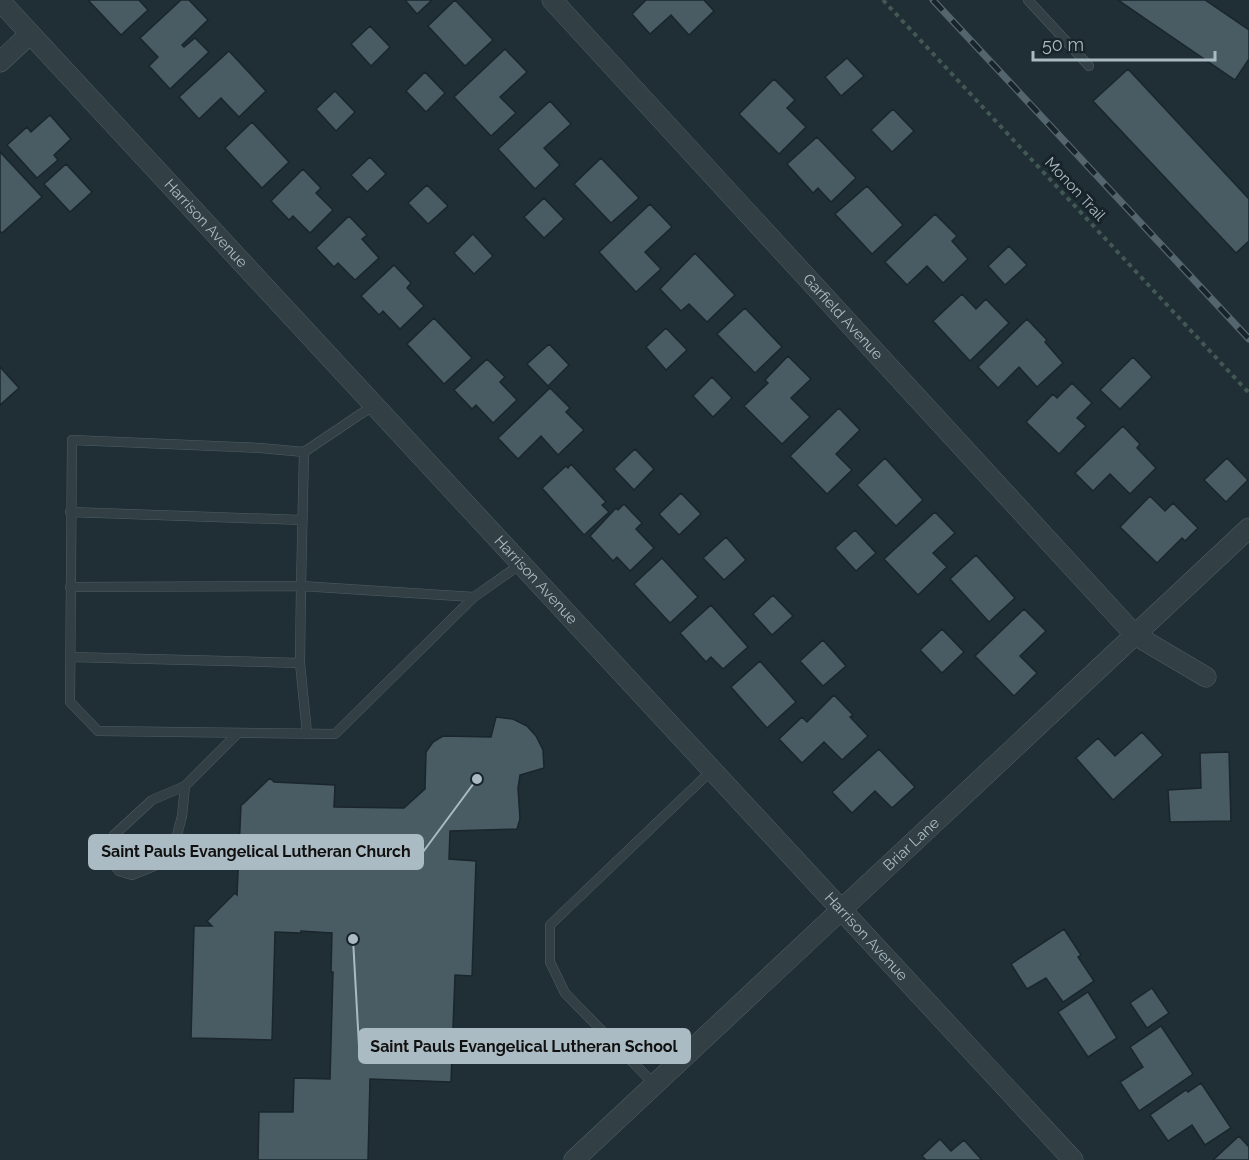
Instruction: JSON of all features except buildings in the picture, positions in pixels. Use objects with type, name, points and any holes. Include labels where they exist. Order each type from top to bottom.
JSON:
[{"type":"street","name":"Garfield Avenue","points":[[552,0],[1135,635],[1206,677]]},
{"type":"street","name":"Harrison Avenue","points":[[0,1],[1073,1160]]},
{"type":"street","points":[[0,62],[30,34]]},
{"type":"street","name":"Briar Lane","points":[[574,1160],[1249,528]]},
{"type":"lane","points":[[1028,0],[1089,66]]},
{"type":"lane","points":[[374,405],[303,452],[72,440],[70,702],[98,731],[335,734],[474,597],[521,564]]},
{"type":"lane","points":[[303,452],[300,663],[307,733]]},
{"type":"lane","points":[[70,512],[302,520]]},
{"type":"lane","points":[[70,587],[302,586],[474,597]]},
{"type":"lane","points":[[71,657],[300,663]]},
{"type":"lane","points":[[185,786],[182,816],[177,835],[154,866],[132,875],[119,871],[109,859],[114,835],[152,800],[185,786],[237,734]]},
{"type":"lane","points":[[655,1085],[565,993],[550,962],[550,925],[712,770]]},
{"type":"path","name":"Monon Trail","points":[[883,0],[1249,393]]},
{"type":"railway","points":[[933,0],[1249,339]]},
{"type":"place","name":"Saint Pauls Evangelical Lutheran Church","points":[[477,779]]},
{"type":"place","name":"Saint Pauls Evangelical Lutheran School","points":[[353,939]]}]
